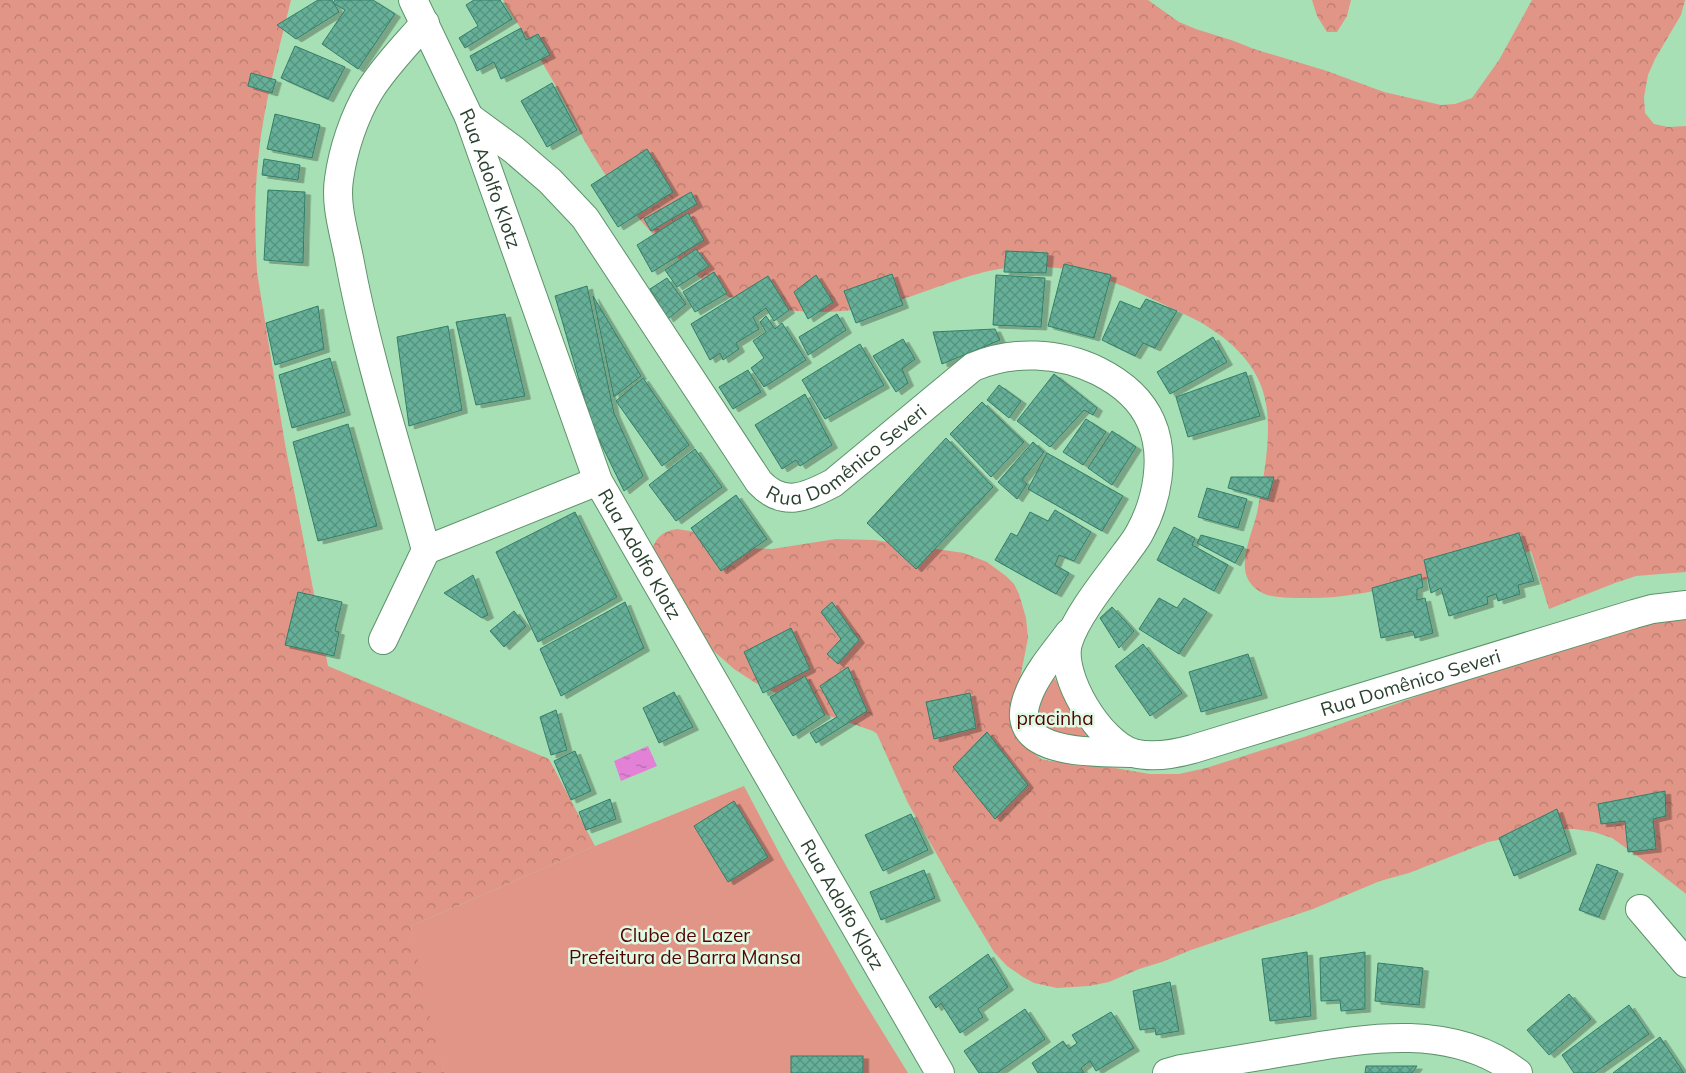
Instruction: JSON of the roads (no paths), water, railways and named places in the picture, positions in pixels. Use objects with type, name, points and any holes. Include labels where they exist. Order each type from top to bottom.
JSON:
[{"type":"street","name":"Rua Adolfo Klotz","points":[[412,0],[469,117],[598,481],[940,1073]]},
{"type":"street","points":[[383,640],[426,550],[358,308],[338,200],[338,180],[355,120],[369,91],[391,62],[425,24]]},
{"type":"street","name":"Rua Domênico Severi","points":[[469,117],[514,150],[550,181],[585,218],[759,482],[767,491],[777,496],[790,498],[803,496],[833,483],[973,368],[989,361],[1021,355],[1053,357],[1096,370],[1119,384],[1136,400],[1152,423],[1156,439],[1158,456],[1156,490],[1140,533],[1036,679],[1031,689],[1024,709],[1026,725],[1036,737],[1054,746],[1080,750],[1133,753],[1180,753],[1634,614],[1652,609],[1686,605]]},
{"type":"street","points":[[426,550],[598,481]]},
{"type":"street","name":"Rua Domênico Severi","points":[[1082,616],[1071,635],[1066,652],[1067,666],[1072,680],[1083,702],[1102,730],[1111,740],[1133,753]]},
{"type":"street","points":[[1640,909],[1686,962]]},
{"type":"street","points":[[1166,1073],[1332,1044],[1415,1037],[1464,1046],[1496,1059],[1518,1073]]},
{"type":"water","points":[[648,746],[657,766],[621,781],[614,761]]},
{"type":"park label","name":"pracinha","points":[[1055,718]]},
{"type":"park label","name":"Clube de Lazer Prefeitura de Barra Mansa","points":[[685,946]]}]
